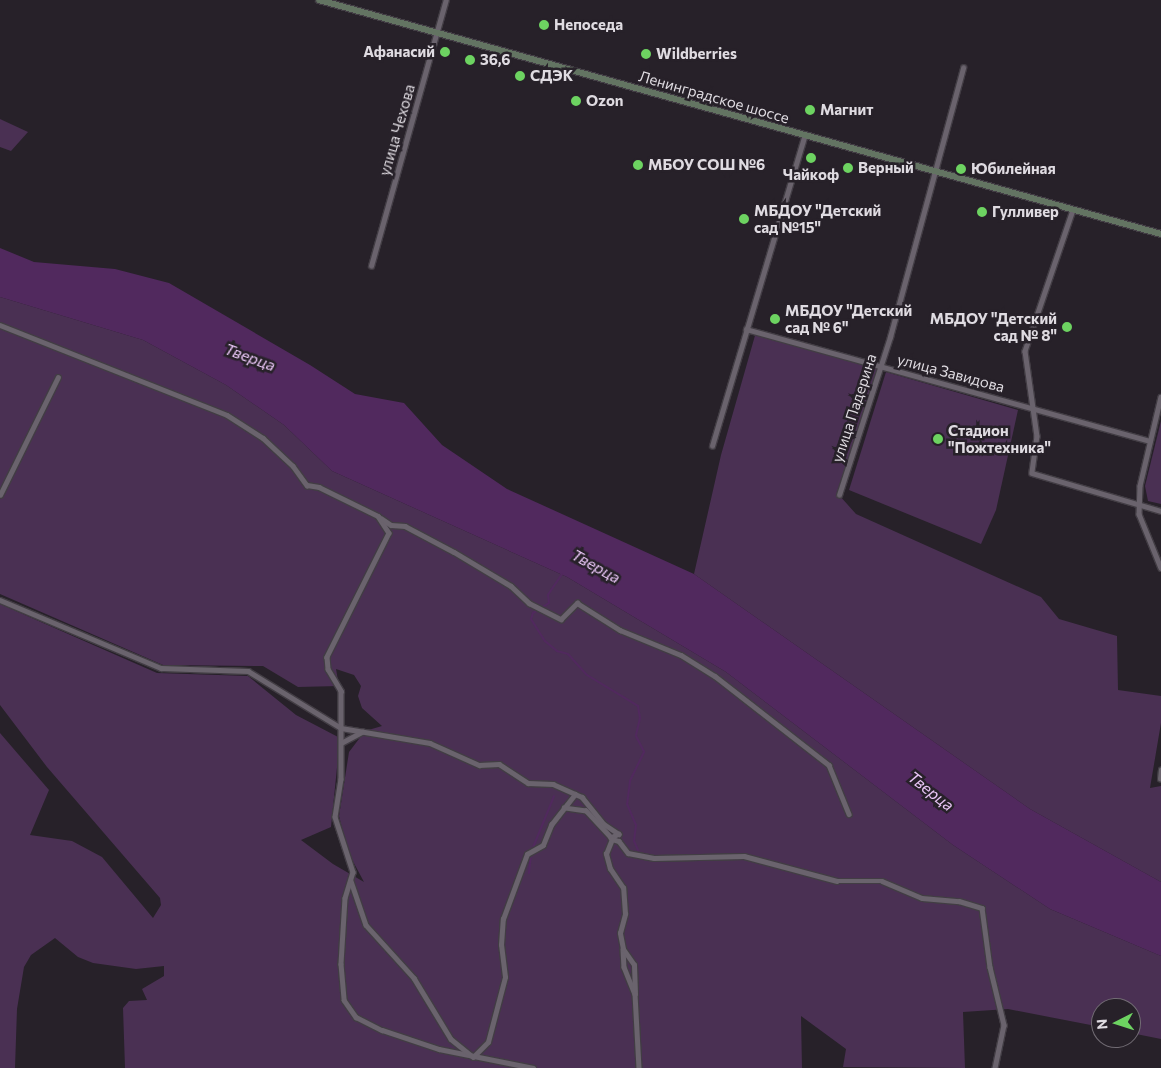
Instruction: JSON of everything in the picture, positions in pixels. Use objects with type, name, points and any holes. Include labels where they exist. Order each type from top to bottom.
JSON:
[{"type":"main road","name":"Ленинградское шоссе","points":[[319,0],[1161,234]]},
{"type":"street","name":"улица Чехова","points":[[371,266],[446,0]]},
{"type":"street","name":"улица Падерина","points":[[839,494],[881,367],[963,68]]},
{"type":"street","points":[[712,446],[805,135]]},
{"type":"street","points":[[1073,210],[1025,351],[1031,408],[1037,436],[1032,473],[1161,511]]},
{"type":"street","points":[[0,327],[227,414],[262,438],[307,485],[319,487],[391,524],[406,526],[511,586],[529,603],[561,619],[577,604],[620,630],[673,651],[715,676],[829,765],[849,814]]},
{"type":"street","name":"улица Завидова","points":[[746,329],[1150,441]]},
{"type":"street","points":[[0,495],[58,376]]},
{"type":"street","points":[[1161,397],[1140,486],[1140,506],[1144,531],[1161,568]]},
{"type":"street","points":[[378,516],[388,533],[327,657],[328,670],[341,690],[342,743],[335,816],[353,872],[345,898],[341,964],[344,1000],[350,1012],[367,1025],[439,1049],[533,1068]]},
{"type":"street","points":[[0,600],[162,668],[248,671],[341,728],[430,743],[479,765],[499,764],[528,783],[553,784],[582,797],[604,824],[619,834],[612,839],[606,854],[610,869],[623,888],[625,914],[620,933],[624,967],[635,994]]},
{"type":"street","points":[[342,743],[362,732]]},
{"type":"street","points":[[1160,779],[1161,770]]},
{"type":"street","points":[[473,1057],[488,1042],[504,982],[502,929],[510,894],[527,854],[543,844],[551,826],[575,794]]},
{"type":"street","points":[[564,808],[586,811],[612,839],[619,841],[628,853],[654,858],[744,856],[837,881],[882,881],[922,898],[958,901],[982,908],[990,967],[1004,1025],[995,1068]]},
{"type":"street","points":[[351,880],[366,926],[414,978],[451,1040],[473,1057]]},
{"type":"street","points":[[623,949],[634,965],[639,1068]]},
{"type":"shaded area","points":[[0,119],[28,132],[11,151],[0,147]]},
{"type":"shaded area","points":[[0,297],[143,340],[226,385],[284,425],[332,471],[567,577],[726,672],[953,845],[1050,909],[1161,956],[1161,1039],[1141,1035],[1141,998],[1091,998],[1091,1025],[1008,1009],[963,1012],[965,1068],[843,1067],[846,1049],[801,1016],[802,1068],[125,1068],[123,1008],[129,1001],[147,1000],[142,989],[164,976],[164,966],[136,969],[93,963],[78,957],[55,938],[31,955],[24,967],[17,1009],[15,1068],[0,1068],[0,733],[49,790],[30,835],[72,841],[102,857],[153,918],[161,905],[160,898],[47,767],[0,705],[0,604],[157,673],[248,676],[296,715],[340,738],[331,827],[301,840],[333,864],[364,882],[348,852],[339,816],[349,752],[365,731],[382,726],[362,708],[358,696],[361,686],[354,675],[336,669],[339,686],[298,687],[263,666],[163,665],[0,594]]},
{"type":"shaded area","points":[[756,332],[881,367],[839,495],[856,514],[1041,597],[1059,619],[1117,636],[1118,690],[1161,696],[1161,723],[1150,788],[1161,786],[1161,882],[1030,809],[694,574],[721,455]]},
{"type":"shaded area","name":"Стадион \"Пожтехника\"","points":[[886,372],[1018,410],[996,510],[981,544],[849,490]]},
{"type":"shaded area","points":[[1161,421],[1161,504],[1148,501],[1145,486]]},
{"type":"water","name":"Тверца","points":[[0,248],[34,262],[115,269],[169,283],[310,365],[355,394],[404,403],[442,445],[507,489],[694,574],[1030,809],[1161,882],[1161,956],[1050,909],[953,845],[726,672],[567,577],[332,471],[284,425],[226,385],[143,340],[0,297]]},
{"type":"waterway","points":[[562,574],[548,595],[549,603],[533,613],[531,619],[545,641],[557,651],[568,654],[587,675],[638,706],[640,718],[636,736],[644,752],[630,781],[627,804],[636,825],[634,841],[638,850]]},
{"type":"waterway","points":[[532,850],[554,796]]},
{"type":"waterway","points":[[529,873],[531,855]]},
{"type":"place","name":"Непоседа","points":[[544,25]]},
{"type":"place","name":"Афанасий","points":[[445,52]]},
{"type":"place","name":"Wildberries","points":[[646,54]]},
{"type":"place","name":"36,6","points":[[470,60]]},
{"type":"place","name":"СДЭК","points":[[520,76]]},
{"type":"place","name":"Ozon","points":[[576,101]]},
{"type":"place","name":"Магнит","points":[[810,110]]},
{"type":"place","name":"Чайкоф","points":[[811,158]]},
{"type":"place","name":"МБОУ СОШ №6","points":[[638,165]]},
{"type":"place","name":"Верный","points":[[848,168]]},
{"type":"place","name":"Юбилейная","points":[[961,169]]},
{"type":"place","name":"Гулливер","points":[[982,212]]},
{"type":"place","name":"МБДОУ \"Детский сад №15\"","points":[[744,219]]},
{"type":"place","name":"МБДОУ \"Детский сад № 6\"","points":[[775,319]]},
{"type":"place","name":"МБДОУ \"Детский сад № 8\"","points":[[1067,327]]},
{"type":"place","name":"Стадион \"Пожтехника\"","points":[[938,439]]}]
